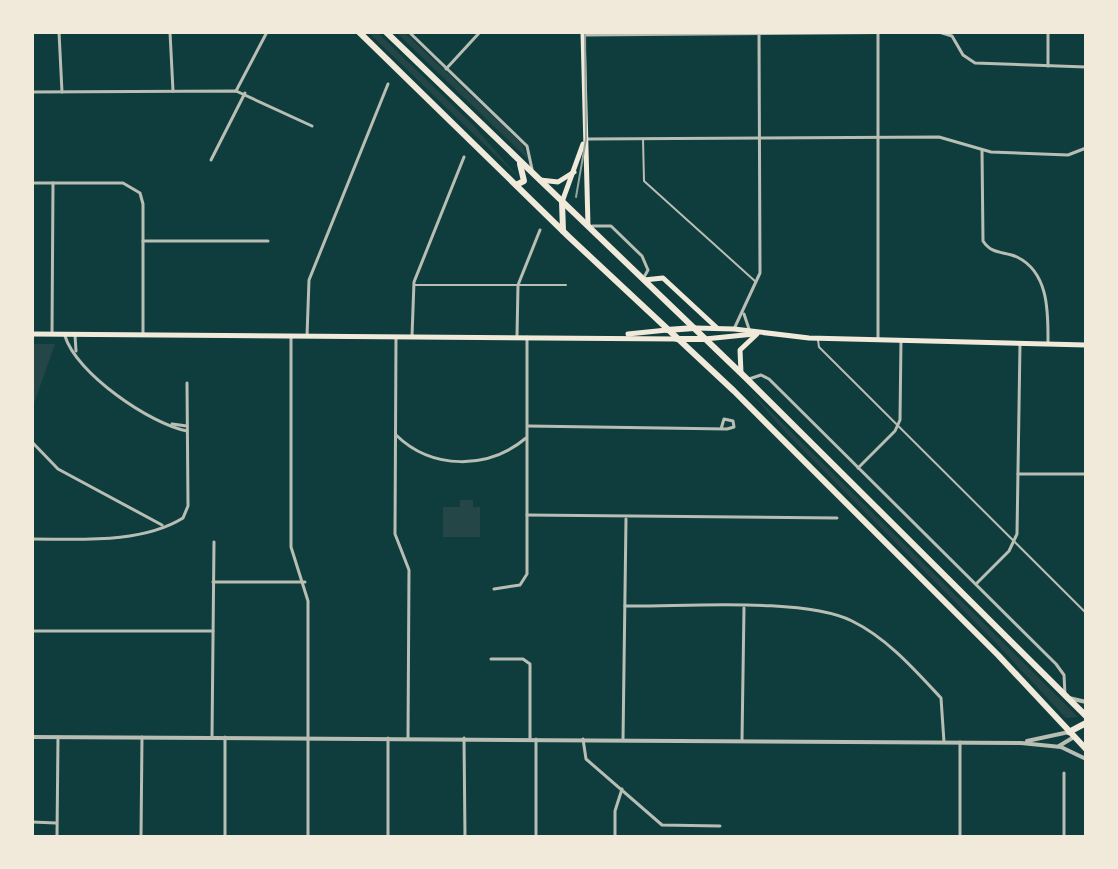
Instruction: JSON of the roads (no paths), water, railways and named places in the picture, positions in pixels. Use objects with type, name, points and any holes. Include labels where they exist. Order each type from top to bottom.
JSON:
[{"type":"highway","points":[[359,32],[563,231],[734,391],[998,655],[1086,749]]},
{"type":"highway","points":[[386,32],[744,376],[1086,716]]},
{"type":"highway","points":[[516,185],[524,181],[519,161]]},
{"type":"highway","points":[[562,202],[563,231]]},
{"type":"highway","points":[[667,330],[694,328]]},
{"type":"highway","points":[[677,339],[704,339]]},
{"type":"highway","points":[[734,391],[744,376]]},
{"type":"highway","points":[[1071,734],[1086,723]]},
{"type":"main road","points":[[584,33],[588,226]]},
{"type":"main road","points":[[562,202],[584,139]]},
{"type":"main road","points":[[537,177],[558,182],[574,171]]},
{"type":"main road","points":[[643,280],[662,277],[718,328]]},
{"type":"main road","points":[[694,328],[818,338],[1086,345]]},
{"type":"main road","points":[[619,336],[667,330]]},
{"type":"main road","points":[[32,334],[619,336],[677,339]]},
{"type":"main road","points":[[704,339],[757,334]]},
{"type":"main road","points":[[744,376],[740,350],[757,334]]},
{"type":"street","points":[[59,32],[62,92]]},
{"type":"street","points":[[170,32],[173,91]]},
{"type":"street","points":[[236,91],[267,32]]},
{"type":"street","points":[[409,32],[528,147],[537,177]]},
{"type":"street","points":[[446,69],[480,32]]},
{"type":"street","points":[[878,32],[878,340]]},
{"type":"street","points":[[584,33],[939,32],[955,39],[963,55],[975,63],[1086,67]]},
{"type":"street","points":[[955,39],[958,32]]},
{"type":"street","points":[[1048,32],[1048,66]]},
{"type":"street","points":[[734,329],[744,314],[760,273],[759,33]]},
{"type":"street","points":[[307,336],[309,280],[388,84]]},
{"type":"street","points":[[32,92],[236,91],[312,126]]},
{"type":"street","points":[[211,160],[245,93]]},
{"type":"street","points":[[584,139],[944,138],[982,150],[1068,155],[1086,148]]},
{"type":"street","points":[[982,150],[983,241],[992,251],[1020,259],[1047,294],[1048,345]]},
{"type":"street","points":[[412,336],[414,285],[464,157]]},
{"type":"street","points":[[32,183],[123,183],[133,186],[142,197],[143,335]]},
{"type":"street","points":[[52,334],[53,183]]},
{"type":"street","points":[[588,226],[611,227],[642,256],[648,270],[643,280]]},
{"type":"street","points":[[517,336],[518,285],[540,230]]},
{"type":"street","points":[[143,241],[268,241]]},
{"type":"street","points":[[744,314],[748,328],[757,334]]},
{"type":"street","points":[[64,334],[77,355],[114,395],[168,423],[187,428]]},
{"type":"street","points":[[75,335],[77,355]]},
{"type":"street","points":[[291,336],[291,547],[305,582],[308,837]]},
{"type":"street","points":[[396,336],[396,537],[409,570],[408,738]]},
{"type":"street","points":[[494,589],[520,585],[527,569],[527,336]]},
{"type":"street","points":[[858,468],[898,427],[901,340]]},
{"type":"street","points":[[976,584],[1014,543],[1020,344]]},
{"type":"street","points":[[744,376],[758,375],[769,379],[1062,670],[1066,696],[1086,702]]},
{"type":"street","points":[[32,539],[95,539],[154,529],[183,518],[187,511],[187,383]]},
{"type":"street","points":[[528,426],[721,429]]},
{"type":"street","points":[[396,435],[420,455],[442,460],[491,459],[528,436]]},
{"type":"street","points":[[32,442],[58,469],[163,526]]},
{"type":"street","points":[[1018,474],[1086,474]]},
{"type":"street","points":[[144,514],[154,529]]},
{"type":"street","points":[[527,515],[837,518]]},
{"type":"street","points":[[623,740],[626,518]]},
{"type":"street","points":[[212,737],[214,542]]},
{"type":"street","points":[[213,582],[305,582]]},
{"type":"street","points":[[625,606],[823,611],[874,634],[943,700],[944,742]]},
{"type":"street","points":[[742,740],[744,607]]},
{"type":"street","points":[[32,631],[213,631]]},
{"type":"street","points":[[491,659],[523,659],[530,664],[536,837]]},
{"type":"street","points":[[1021,743],[1071,734]]},
{"type":"street","points":[[1051,746],[1062,745],[1071,734]]},
{"type":"street","points":[[32,737],[1021,743],[1063,748],[1086,759]]},
{"type":"street","points":[[57,837],[58,737]]},
{"type":"street","points":[[141,837],[142,737]]},
{"type":"street","points":[[225,737],[225,837]]},
{"type":"street","points":[[388,738],[388,837]]},
{"type":"street","points":[[464,738],[465,837]]},
{"type":"street","points":[[583,739],[586,759],[662,825],[720,826]]},
{"type":"street","points":[[960,742],[960,837]]},
{"type":"street","points":[[1064,773],[1064,837]]},
{"type":"street","points":[[615,837],[615,811],[622,789]]},
{"type":"street","points":[[32,822],[57,823]]},
{"type":"lane","points":[[643,138],[644,181],[757,283]]},
{"type":"lane","points":[[414,285],[566,285]]},
{"type":"lane","points":[[818,338],[819,347],[1086,613]]},
{"type":"tram line","points":[[576,197],[586,139],[585,32]]}]
